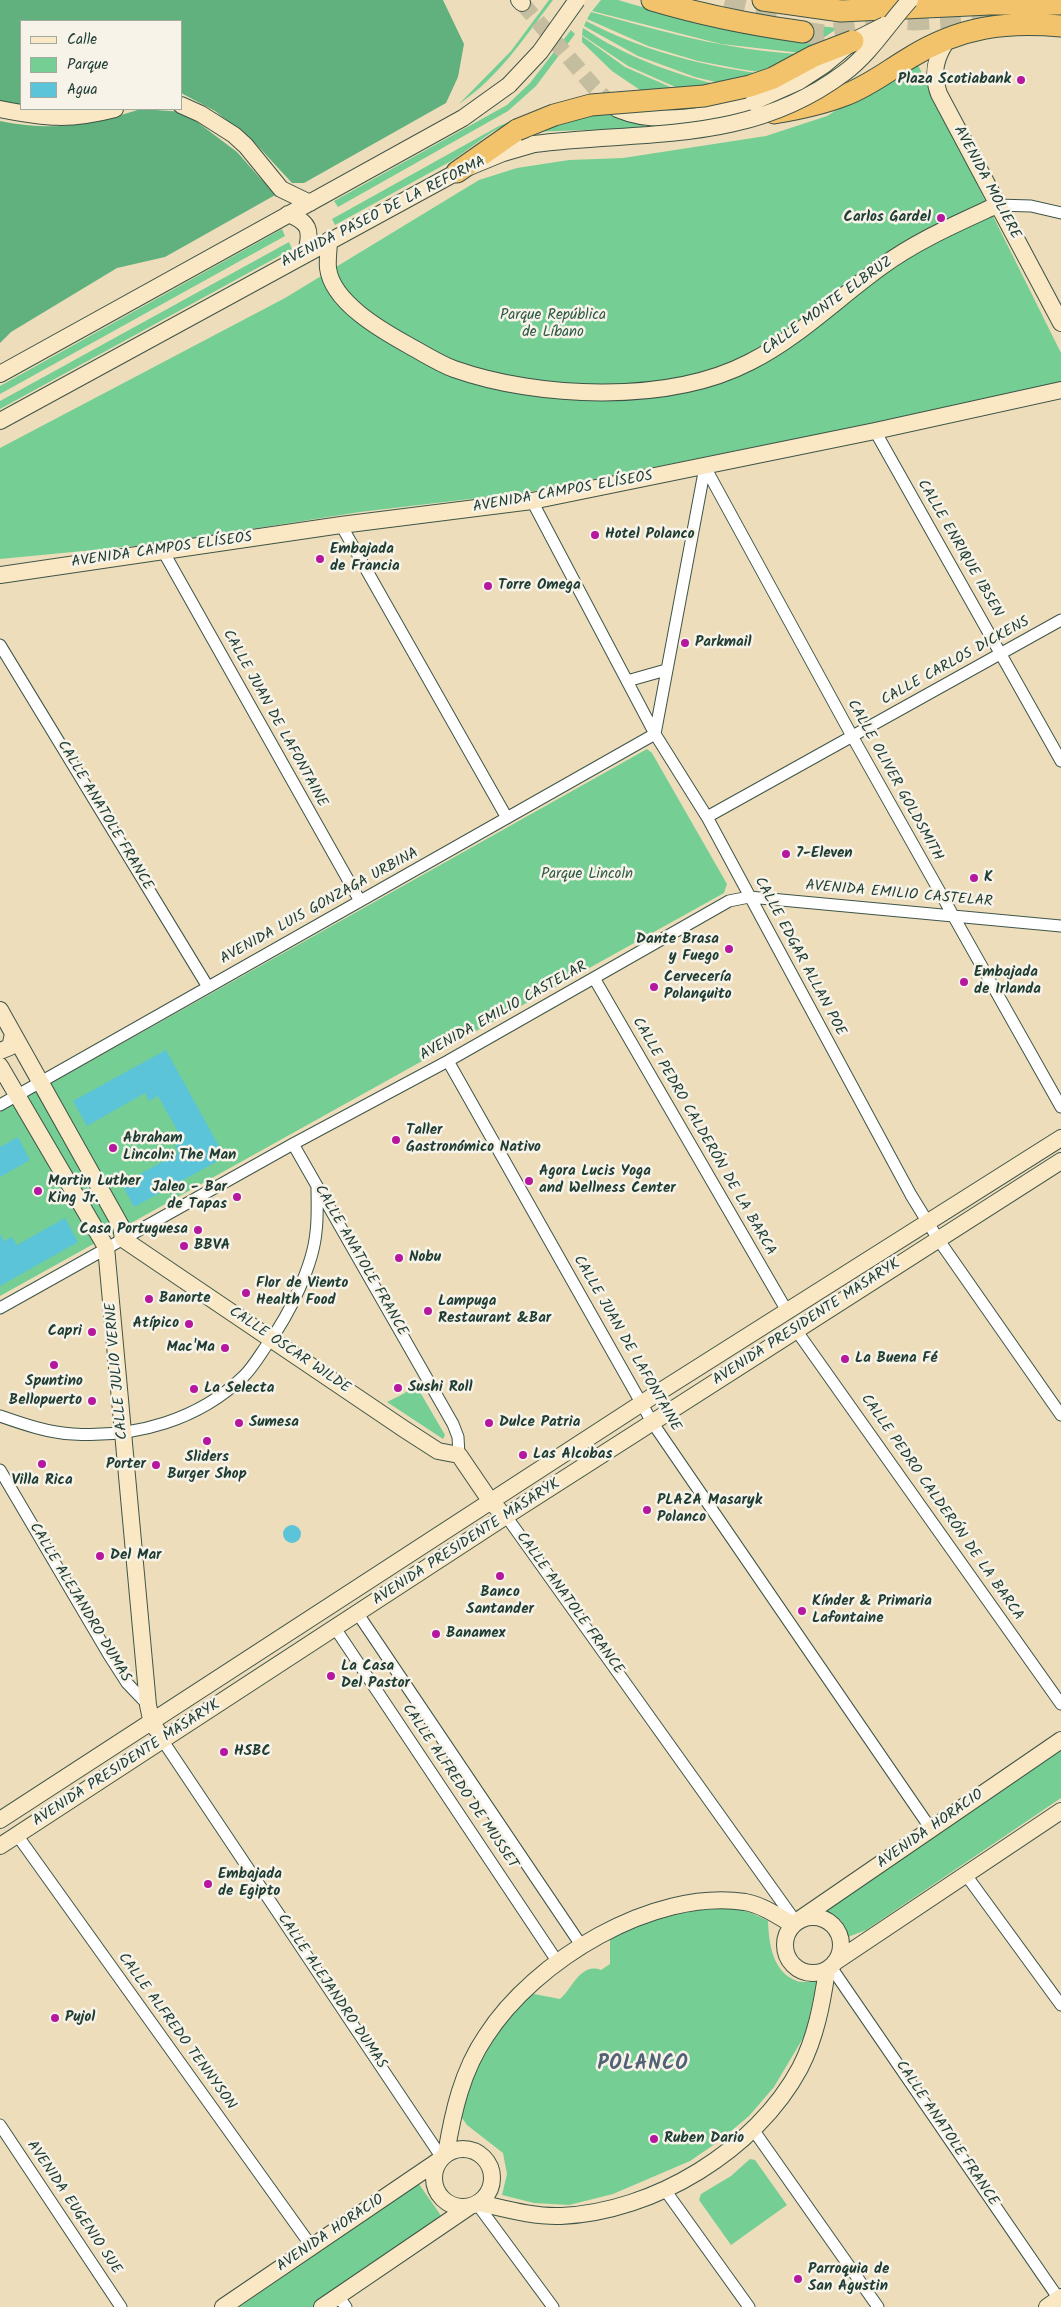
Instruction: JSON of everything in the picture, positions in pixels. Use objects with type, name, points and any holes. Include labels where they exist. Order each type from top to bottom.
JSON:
[{"type":"highway","points":[[652,0],[750,25],[803,32]]},
{"type":"highway","points":[[763,0],[841,11],[880,11],[990,4],[1061,4]]},
{"type":"highway","points":[[1032,12],[1061,13]]},
{"type":"highway","points":[[759,109],[824,102],[845,95],[881,77],[912,56],[975,29],[1016,23],[1061,26]]},
{"type":"highway","points":[[457,172],[517,130],[554,115],[591,105],[704,96],[750,86],[773,78],[814,56],[853,40]]},
{"type":"street","points":[[0,374],[462,118],[494,96],[525,69],[577,0]]},
{"type":"street","name":"AVENIDA PASEO DE LA REFORMA","points":[[0,420],[306,252],[457,172],[502,153],[534,144],[586,138],[645,136],[722,127],[759,109],[801,99],[845,73],[862,57],[910,0]]},
{"type":"street","points":[[617,109],[630,115],[662,118],[759,109],[811,74],[853,40],[889,23]]},
{"type":"street","name":"AVENIDA MOLIERE","points":[[948,39],[936,62],[936,86],[997,205],[1061,323]]},
{"type":"street","points":[[182,105],[201,114],[234,135],[246,146],[281,189],[310,202]]},
{"type":"street","points":[[0,109],[58,118],[83,116],[110,110]]},
{"type":"street","name":"CALLE MONTE ELBRUZ","points":[[329,240],[328,268],[330,277],[335,287],[348,303],[383,330],[452,368],[477,376],[529,386],[584,391],[640,391],[710,379],[749,363],[784,341],[883,265],[945,230],[997,205],[1031,206],[1061,213]]},
{"type":"street","points":[[288,214],[300,219],[308,228],[310,239],[306,252]]},
{"type":"street","name":"AVENIDA CAMPOS ELÍSEOS","points":[[0,575],[341,525],[532,501],[875,431],[1061,390]]},
{"type":"street","name":"CALLE ENRIQUE IBSEN","points":[[875,431],[1061,761]]},
{"type":"street","points":[[655,734],[705,466]]},
{"type":"street","name":"CALLE OLIVER GOLDSMITH","points":[[705,466],[852,736],[1061,1107]]},
{"type":"street","name":"CALLE EDGAR ALLAN POE","points":[[532,501],[655,734],[707,817],[912,1195],[938,1239],[1061,1416]]},
{"type":"street","points":[[341,525],[508,818]]},
{"type":"street","name":"CALLE JUAN DE LAFONTAINE","points":[[163,551],[360,901]]},
{"type":"street","name":"CALLE CARLOS DICKENS","points":[[707,817],[1061,620]]},
{"type":"street","name":"CALLE ANATOLE FRANCE","points":[[0,644],[208,987]]},
{"type":"street","points":[[627,681],[666,670]]},
{"type":"street","name":"AVENIDA LUIS GONZAGA URBINA","points":[[0,1105],[655,734]]},
{"type":"street","name":"AVENIDA EMILIO CASTELAR","points":[[0,1308],[106,1247],[448,1061],[729,901],[749,897],[951,914],[1061,926]]},
{"type":"street","name":"CALLE PEDRO CALDERÓN DE LA BARCA","points":[[594,978],[787,1311]]},
{"type":"street","points":[[0,1010],[121,1226],[123,1239]]},
{"type":"street","points":[[0,1051],[10,1047],[13,1034]]},
{"type":"street","name":"CALLE JUAN DE LAFONTAINE","points":[[448,1061],[652,1422],[931,1829]]},
{"type":"street","name":"CALLE JULIO VERNE","points":[[0,1066],[106,1247],[148,1705]]},
{"type":"street","name":"AVENIDA PRESIDENTE MASARYK","points":[[2,1814],[152,1724],[641,1404],[1061,1138]]},
{"type":"street","name":"CALLE ANATOLE FRANCE","points":[[293,1144],[453,1424],[458,1437],[459,1455],[492,1502],[506,1516],[796,1922]]},
{"type":"street","name":"AVENIDA PRESIDENTE MASARYK","points":[[0,1846],[506,1516],[1061,1161]]},
{"type":"street","points":[[0,1416],[27,1425],[73,1434],[123,1433],[164,1425],[210,1402],[245,1376],[284,1323],[306,1269],[316,1233],[317,1186]]},
{"type":"street","name":"CALLE OSCAR WILDE","points":[[123,1239],[438,1451],[459,1455]]},
{"type":"street","name":"CALLE PEDRO CALDERÓN DE LA BARCA","points":[[796,1330],[1061,1704]]},
{"type":"street","name":"CALLE ALEJANDRO DUMAS","points":[[0,1470],[126,1683],[148,1705],[152,1724],[442,2158]]},
{"type":"street","name":"CALLE ALFREDO DE MUSSET","points":[[358,1614],[581,1945]]},
{"type":"street","name":"CALLE ALFREDO DE MUSSET","points":[[336,1628],[557,1961]]},
{"type":"street","name":"AVENIDA HORACIO","points":[[796,1922],[1061,1740]]},
{"type":"street","points":[[796,1922],[785,1939],[786,1955],[790,1963],[803,1972],[820,1973],[1061,1811]]},
{"type":"street","name":"CALLE ALFREDO TENNYSON","points":[[16,1835],[312,2247]]},
{"type":"street","points":[[966,1875],[1061,2005]]},
{"type":"street","points":[[746,1902],[796,1922],[817,1917],[832,1924],[837,1930],[841,1944],[831,1966],[813,2037],[800,2067],[781,2098],[752,2128],[712,2162],[665,2190],[601,2212],[560,2216],[528,2215],[475,2204],[452,2205],[439,2195],[433,2178],[442,2158],[461,2087],[485,2036],[507,2007],[526,1987],[557,1961],[581,1945],[654,1911],[692,1903],[746,1902]]},
{"type":"street","name":"CALLE ANATOLE FRANCE","points":[[831,1966],[1057,2301]]},
{"type":"street","name":"AVENIDA EUGENIO SUE","points":[[0,2125],[121,2307]]},
{"type":"street","points":[[752,2128],[878,2307]]},
{"type":"street","points":[[322,2307],[342,2302],[475,2204],[489,2191],[492,2184],[492,2169],[488,2161],[473,2150],[454,2150],[442,2158]]},
{"type":"street","name":"AVENIDA HORACIO","points":[[223,2307],[442,2158]]},
{"type":"street","points":[[665,2190],[749,2307]]},
{"type":"street","points":[[475,2204],[553,2307]]},
{"type":"green space","points":[[0,0],[443,0],[464,44],[458,77],[446,103],[304,183],[292,183],[256,144],[215,111],[182,94],[182,20],[20,20],[20,108],[0,103]]},
{"type":"green space","points":[[549,0],[553,0],[499,69],[459,104],[511,51]]},
{"type":"green space","points":[[601,0],[618,0],[704,25],[809,25],[838,28],[801,53],[721,44],[592,11]]},
{"type":"green space","points":[[591,12],[668,33],[719,44],[798,54],[759,72],[698,61],[648,46],[587,19]]},
{"type":"green space","points":[[586,21],[648,48],[691,60],[757,73],[720,83],[695,77],[638,56],[584,26]]},
{"type":"green space","points":[[583,28],[615,47],[648,62],[683,75],[719,85],[680,89],[628,66],[582,35]]},
{"type":"green space","points":[[571,30],[575,34],[536,86],[508,111],[338,207],[334,201],[507,105],[530,83]]},
{"type":"green space","points":[[582,36],[625,67],[677,90],[640,90],[612,71],[582,42]]},
{"type":"green space","name":"Parque República de Líbano","points":[[916,61],[1061,353],[1061,386],[529,492],[360,512],[156,544],[0,559],[0,448],[285,298],[479,180],[517,168],[569,160],[623,158],[766,136],[827,116]]},
{"type":"green space","points":[[625,91],[631,93],[511,122],[492,132],[453,160],[335,225],[332,219],[499,126],[555,104]]},
{"type":"green space","points":[[137,110],[184,112],[237,152],[277,194],[165,257],[117,268],[11,332],[0,343],[0,121],[38,126],[55,126],[88,123]]},
{"type":"green space","points":[[603,110],[623,119],[644,125],[644,128],[528,132]]},
{"type":"green space","points":[[282,229],[285,236],[0,394],[0,386]]},
{"type":"green space","points":[[289,242],[292,249],[0,409],[0,401]]},
{"type":"green space","name":"Parque Lincoln","points":[[647,749],[652,753],[727,884],[724,893],[0,1296],[0,1112]]},
{"type":"green space","points":[[413,1380],[445,1435],[443,1439],[387,1402],[405,1393]]},
{"type":"green space","points":[[1061,1745],[1061,1798],[866,1930],[848,1937],[841,1920],[827,1913],[825,1905]]},
{"type":"green space","points":[[718,1907],[744,1911],[768,1921],[771,1947],[777,1964],[782,1971],[797,1981],[817,1981],[806,2033],[774,2087],[749,2116],[718,2142],[690,2161],[613,2194],[569,2205],[534,2203],[502,2195],[507,2174],[503,2153],[467,2125],[460,2115],[462,2096],[501,2024],[529,1993],[560,1999],[582,1973],[587,1970],[601,1970],[610,1964],[610,1937],[663,1918]]},
{"type":"green space","points":[[750,2159],[755,2160],[787,2205],[731,2245],[699,2200],[701,2194],[731,2176]]},
{"type":"green space","points":[[419,2184],[444,2220],[317,2307],[239,2307]]},
{"type":"water","points":[[166,1050],[225,1157],[134,1207],[122,1184],[178,1153],[175,1146],[183,1141],[158,1096],[149,1101],[145,1093],[87,1126],[73,1101]]},
{"type":"water","points":[[18,1137],[30,1160],[0,1177],[0,1147]]},
{"type":"water","points":[[65,1218],[78,1242],[0,1286],[0,1234],[4,1241],[12,1237],[17,1245]]},
{"type":"water","points":[[292,1525],[298,1528],[301,1534],[298,1540],[292,1543],[286,1540],[283,1534],[286,1528]]},
{"type":"tunnel","points":[[725,0],[755,7],[784,10]]},
{"type":"tunnel","points":[[522,3],[594,87],[615,108]]},
{"type":"tunnel","points":[[876,17],[914,20],[1023,13]]},
{"type":"tunnel","points":[[803,32],[823,35],[887,24]]},
{"type":"place","name":"Plaza Scotiabank","points":[[1021,80]]},
{"type":"place","name":"Carlos Gardel","points":[[941,218]]},
{"type":"place","name":"Hotel Polanco","points":[[595,535]]},
{"type":"place","name":"Embajada de Francia","points":[[320,559]]},
{"type":"place","name":"Torre Omega","points":[[488,586]]},
{"type":"place","name":"Parkmail","points":[[685,643]]},
{"type":"place","name":"7-Eleven","points":[[786,854]]},
{"type":"place","name":"K","points":[[974,878]]},
{"type":"place","name":"Dante Brasa y Fuego","points":[[729,949]]},
{"type":"place","name":"Embajada de Irlanda","points":[[964,982]]},
{"type":"place","name":"Cervecería Polanquito","points":[[654,987]]},
{"type":"place","name":"Taller Gastronómico Nativo","points":[[396,1140]]},
{"type":"place","name":"Abraham Lincoln: The Man","points":[[113,1148]]},
{"type":"place","name":"Agora Lucis Yoga and Wellness Center","points":[[529,1181]]},
{"type":"place","name":"Martin Luther King Jr.","points":[[38,1191]]},
{"type":"place","name":"Jaleo - Bar de Tapas","points":[[237,1197]]},
{"type":"place","name":"Casa Portuguesa","points":[[198,1230]]},
{"type":"place","name":"BBVA","points":[[184,1246]]},
{"type":"place","name":"Nobu","points":[[399,1258]]},
{"type":"place","name":"Flor de Viento Health Food","points":[[246,1293]]},
{"type":"place","name":"Banorte","points":[[149,1299]]},
{"type":"place","name":"Lampuga Restaurant &Bar","points":[[428,1311]]},
{"type":"place","name":"Atípico","points":[[189,1324]]},
{"type":"place","name":"Capri","points":[[92,1332]]},
{"type":"place","name":"Mac'Ma","points":[[225,1348]]},
{"type":"place","name":"La Buena Fé","points":[[845,1359]]},
{"type":"place","name":"Spuntino","points":[[54,1365]]},
{"type":"place","name":"Sushi Roll","points":[[398,1388]]},
{"type":"place","name":"La Selecta","points":[[194,1389]]},
{"type":"place","name":"Bellopuerto","points":[[92,1401]]},
{"type":"place","name":"Sumesa","points":[[239,1423]]},
{"type":"place","name":"Dulce Patria","points":[[489,1423]]},
{"type":"place","name":"Sliders Burger Shop","points":[[207,1441]]},
{"type":"place","name":"Las Alcobas","points":[[523,1455]]},
{"type":"place","name":"Villa Rica","points":[[42,1464]]},
{"type":"place","name":"Porter","points":[[156,1465]]},
{"type":"place","name":"PLAZA Masaryk Polanco","points":[[647,1510]]},
{"type":"place","name":"Del Mar","points":[[100,1556]]},
{"type":"place","name":"Banco Santander","points":[[500,1576]]},
{"type":"place","name":"Kínder & Primaria Lafontaine","points":[[802,1611]]},
{"type":"place","name":"Banamex","points":[[436,1634]]},
{"type":"place","name":"La Casa Del Pastor","points":[[331,1676]]},
{"type":"place","name":"HSBC","points":[[224,1752]]},
{"type":"place","name":"Embajada de Egipto","points":[[208,1884]]},
{"type":"place","name":"Pujol","points":[[55,2018]]},
{"type":"place","name":"Ruben Dario","points":[[654,2139]]},
{"type":"place","name":"Parroquia de San Agustin","points":[[798,2279]]},
{"type":"district","name":"POLANCO","points":[[643,2066]]}]
